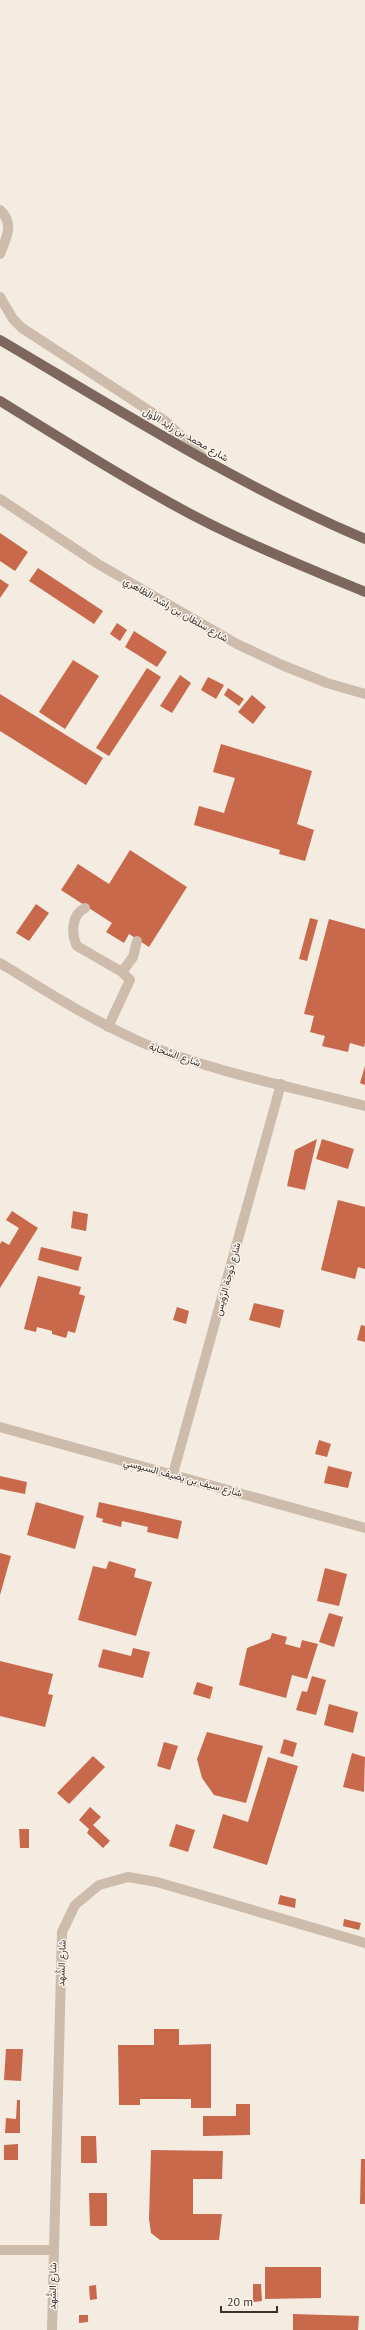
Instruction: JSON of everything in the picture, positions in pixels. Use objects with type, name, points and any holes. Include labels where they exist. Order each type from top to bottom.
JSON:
[{"type":"main road","name":"شارع محمد بن زايد الأول","points":[[0,340],[209,462],[315,518],[365,539]]},
{"type":"main road","points":[[0,401],[78,450],[173,505],[257,546],[365,592]]},
{"type":"street","points":[[0,210],[8,219],[9,229],[0,254]]},
{"type":"street","points":[[0,297],[9,313],[22,328],[165,421],[209,462]]},
{"type":"street","name":"شارع سلطان بن راشد الظاهري","points":[[0,499],[98,564],[237,644],[282,665],[327,683],[365,694]]},
{"type":"street","points":[[85,908],[74,923],[72,934],[77,946],[122,972],[130,980],[108,1027]]},
{"type":"street","points":[[122,972],[133,957],[137,941]]},
{"type":"street","name":"شارع السَّحابة","points":[[0,963],[108,1027],[181,1056],[365,1106]]},
{"type":"street","name":"شارع دَوحة الرِّوَيس","points":[[173,1474],[281,1084]]},
{"type":"street","name":"شارع سيف بن يضيف السبوسي","points":[[0,1427],[365,1528]]},
{"type":"street","name":"شارع الشَّهد","points":[[52,2330],[62,1932],[75,1905],[99,1885],[128,1877],[158,1882],[365,1943]]},
{"type":"street","points":[[0,2250],[53,2250]]},
{"type":"building","points":[[0,533],[28,552],[15,571],[0,561]]},
{"type":"building","points":[[38,568],[103,611],[94,624],[29,581]]},
{"type":"building","points":[[0,579],[9,585],[0,598]]},
{"type":"building","points":[[117,623],[127,630],[120,641],[110,634]]},
{"type":"building","points":[[134,631],[167,652],[157,667],[125,647]]},
{"type":"building","points":[[73,660],[99,676],[65,729],[39,712]]},
{"type":"building","points":[[147,668],[161,677],[109,756],[96,748]]},
{"type":"building","points":[[180,675],[191,683],[172,713],[160,706]]},
{"type":"building","points":[[208,677],[224,685],[216,699],[201,690]]},
{"type":"building","points":[[228,688],[244,699],[239,706],[224,695]]},
{"type":"building","points":[[0,694],[103,758],[86,785],[0,731]]},
{"type":"building","points":[[252,695],[266,707],[253,724],[238,712]]},
{"type":"building","points":[[221,744],[312,771],[297,824],[314,830],[305,861],[279,854],[280,850],[194,825],[199,806],[224,813],[235,778],[213,772]]},
{"type":"building","points":[[130,850],[187,887],[149,947],[129,934],[124,943],[106,932],[112,923],[61,890],[78,864],[109,884]]},
{"type":"building","points":[[36,904],[49,913],[29,941],[16,933]]},
{"type":"building","points":[[310,918],[318,920],[307,961],[299,959]]},
{"type":"building","points":[[329,919],[365,929],[365,1043],[364,1047],[350,1043],[348,1052],[322,1046],[325,1036],[310,1032],[314,1016],[304,1014]]},
{"type":"building","points":[[365,1066],[365,1085],[360,1083]]},
{"type":"building","points":[[317,1139],[305,1190],[287,1186],[295,1150]]},
{"type":"building","points":[[322,1139],[354,1149],[348,1169],[316,1159]]},
{"type":"building","points":[[338,1200],[365,1207],[365,1269],[358,1267],[355,1279],[321,1270]]},
{"type":"building","points":[[12,1211],[38,1228],[0,1288],[0,1244],[2,1241],[9,1245],[19,1228],[6,1220]]},
{"type":"building","points":[[73,1211],[88,1214],[86,1231],[71,1228]]},
{"type":"building","points":[[41,1247],[82,1257],[78,1271],[38,1260]]},
{"type":"building","points":[[38,1276],[81,1287],[79,1294],[85,1296],[75,1333],[68,1331],[66,1338],[52,1334],[52,1331],[37,1327],[36,1332],[24,1329]]},
{"type":"building","points":[[254,1303],[284,1310],[280,1328],[249,1320]]},
{"type":"building","points":[[177,1307],[189,1311],[186,1324],[173,1320]]},
{"type":"building","points":[[361,1325],[365,1326],[365,1342],[357,1340]]},
{"type":"building","points":[[319,1440],[331,1444],[327,1457],[315,1454]]},
{"type":"building","points":[[328,1466],[352,1472],[348,1488],[324,1483]]},
{"type":"building","points":[[0,1476],[27,1482],[25,1494],[0,1489]]},
{"type":"building","points":[[36,1502],[84,1516],[75,1549],[27,1535]]},
{"type":"building","points":[[99,1502],[182,1521],[178,1539],[147,1532],[148,1527],[122,1521],[121,1527],[102,1522],[103,1519],[96,1517]]},
{"type":"building","points":[[0,1553],[11,1556],[0,1595]]},
{"type":"building","points":[[109,1561],[136,1569],[134,1577],[152,1582],[136,1636],[78,1620],[93,1566],[106,1569]]},
{"type":"building","points":[[325,1568],[347,1574],[339,1606],[317,1601]]},
{"type":"building","points":[[329,1613],[343,1617],[334,1647],[319,1642]]},
{"type":"building","points":[[272,1633],[287,1637],[285,1644],[300,1648],[302,1640],[318,1644],[307,1679],[292,1675],[286,1698],[239,1685],[247,1648],[270,1639]]},
{"type":"building","points":[[133,1648],[150,1652],[143,1678],[98,1667],[103,1649],[131,1656]]},
{"type":"building","points":[[0,1661],[53,1674],[48,1694],[53,1695],[45,1727],[0,1716]]},
{"type":"building","points":[[312,1676],[326,1680],[316,1715],[296,1710],[302,1691],[307,1692]]},
{"type":"building","points":[[197,1682],[213,1687],[210,1699],[193,1694]]},
{"type":"building","points":[[329,1704],[358,1712],[353,1733],[324,1725]]},
{"type":"building","points":[[207,1732],[263,1746],[246,1803],[214,1795],[202,1778],[197,1759]]},
{"type":"building","points":[[284,1739],[297,1743],[293,1757],[280,1753]]},
{"type":"building","points":[[164,1742],[178,1746],[170,1770],[157,1766]]},
{"type":"building","points":[[352,1753],[365,1757],[364,1792],[343,1787]]},
{"type":"building","points":[[93,1756],[105,1767],[69,1804],[57,1793]]},
{"type":"building","points":[[268,1757],[298,1766],[267,1865],[213,1848],[223,1814],[248,1822]]},
{"type":"building","points":[[90,1807],[101,1817],[93,1825],[110,1841],[103,1848],[87,1833],[89,1829],[79,1820]]},
{"type":"building","points":[[176,1824],[195,1830],[188,1852],[169,1846]]},
{"type":"building","points":[[19,1829],[29,1829],[29,1848],[20,1848]]},
{"type":"building","points":[[280,1895],[296,1899],[295,1908],[278,1904]]},
{"type":"building","points":[[344,1919],[361,1923],[359,1930],[343,1926]]},
{"type":"building","points":[[154,2029],[179,2029],[179,2045],[211,2044],[211,2108],[191,2108],[191,2099],[140,2099],[140,2105],[119,2105],[118,2045],[154,2045]]},
{"type":"building","points":[[6,2049],[23,2049],[21,2081],[4,2080]]},
{"type":"building","points":[[17,2100],[20,2100],[20,2133],[5,2133],[6,2118],[16,2119]]},
{"type":"building","points":[[236,2104],[250,2104],[250,2135],[203,2136],[203,2116],[236,2116]]},
{"type":"building","points":[[81,2136],[96,2136],[97,2163],[81,2163]]},
{"type":"building","points":[[18,2144],[18,2160],[4,2160],[4,2145]]},
{"type":"building","points":[[151,2150],[223,2151],[222,2179],[193,2179],[193,2214],[222,2214],[219,2240],[160,2240],[151,2233],[149,2219]]},
{"type":"building","points":[[361,2159],[365,2159],[365,2204],[360,2204]]},
{"type":"building","points":[[89,2193],[107,2193],[107,2226],[90,2226]]},
{"type":"building","points":[[265,2267],[321,2267],[321,2298],[265,2299]]},
{"type":"building","points":[[253,2284],[261,2284],[262,2301],[253,2302]]},
{"type":"building","points":[[96,2285],[97,2299],[90,2300],[89,2286]]},
{"type":"building","points":[[293,2314],[359,2316],[358,2330],[293,2330]]},
{"type":"building","points":[[79,2315],[88,2315],[88,2322],[79,2323]]}]
